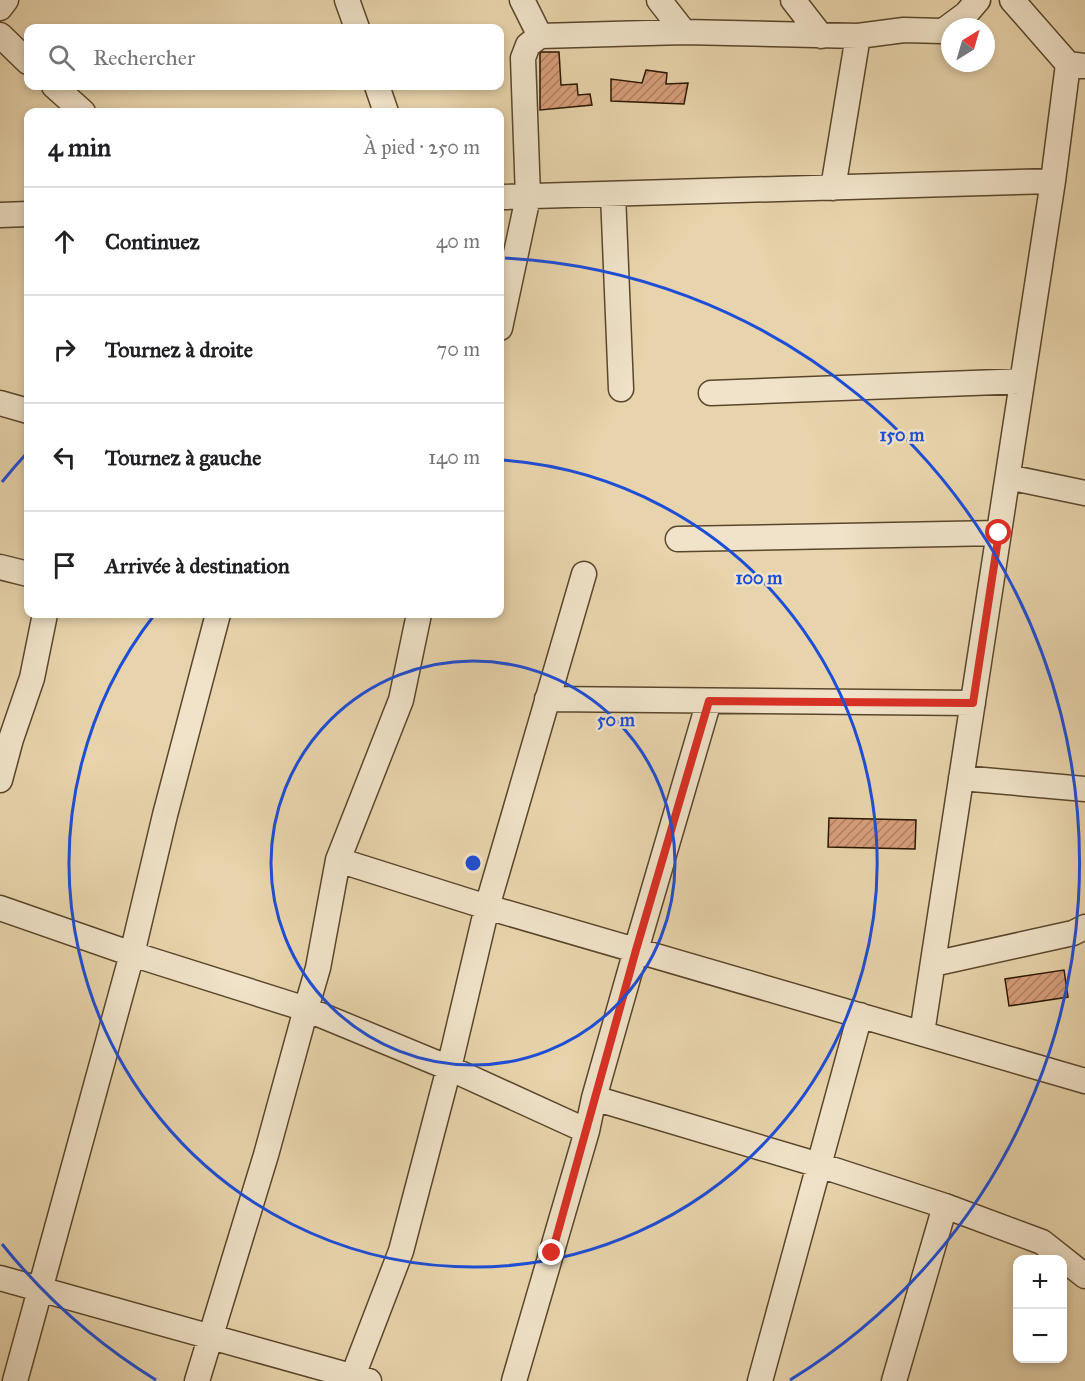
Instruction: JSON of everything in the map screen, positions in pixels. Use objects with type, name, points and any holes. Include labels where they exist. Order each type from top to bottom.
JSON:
[{"type":"street","points":[[0,8],[6,0]]},
{"type":"street","points":[[347,0],[356,24]]},
{"type":"street","points":[[522,0],[540,36]]},
{"type":"street","points":[[659,0],[684,32]]},
{"type":"street","points":[[793,0],[821,36]]},
{"type":"street","points":[[504,309],[528,196],[523,58],[528,45],[540,36],[684,32],[858,36],[904,30],[943,31],[966,14],[978,0]]},
{"type":"street","points":[[922,1033],[1053,181],[1077,65],[1012,0]]},
{"type":"street","points":[[0,35],[24,58]]},
{"type":"street","points":[[833,188],[858,36]]},
{"type":"street","points":[[58,90],[78,108]]},
{"type":"street","points":[[378,90],[385,108]]},
{"type":"street","points":[[504,197],[1053,181]]},
{"type":"street","points":[[613,194],[621,388]]},
{"type":"street","points":[[0,215],[24,214]]},
{"type":"street","points":[[711,393],[1022,381]]},
{"type":"street","points":[[0,403],[24,410]]},
{"type":"street","points":[[1008,477],[1085,493]]},
{"type":"street","points":[[678,539],[999,533]]},
{"type":"street","points":[[0,567],[24,573]]},
{"type":"street","points":[[0,1278],[358,1380],[401,1251],[449,1068],[487,907],[584,574]]},
{"type":"street","points":[[0,780],[5,738],[32,678],[44,618]]},
{"type":"street","points":[[15,1381],[132,954],[165,815],[217,618]]},
{"type":"street","points":[[197,1381],[266,1155],[318,968],[338,860],[400,700],[418,618]]},
{"type":"street","points":[[546,699],[973,703]]},
{"type":"street","points":[[514,1381],[709,701]]},
{"type":"street","points":[[961,778],[1085,789]]},
{"type":"street","points":[[338,860],[487,907],[1085,1081]]},
{"type":"street","points":[[0,908],[132,954],[306,1009],[449,1068],[587,1131]]},
{"type":"street","points":[[933,964],[1073,933],[1085,927]]},
{"type":"street","points":[[760,1381],[860,1016]]},
{"type":"street","points":[[594,1098],[819,1165],[945,1206],[1041,1242],[1085,1276]]},
{"type":"street","points":[[894,1381],[945,1206]]},
{"type":"building","points":[[540,52],[559,52],[561,85],[577,84],[578,95],[590,94],[592,105],[540,110]]},
{"type":"building","points":[[646,70],[667,73],[666,84],[688,83],[684,104],[611,101],[611,79],[642,83]]},
{"type":"building","points":[[829,818],[916,820],[915,849],[828,847]]},
{"type":"building","points":[[1064,970],[1068,997],[1009,1006],[1005,979]]},
{"type":"route","points":[[552,1253],[636,950],[709,701],[973,703],[999,533]]}]
